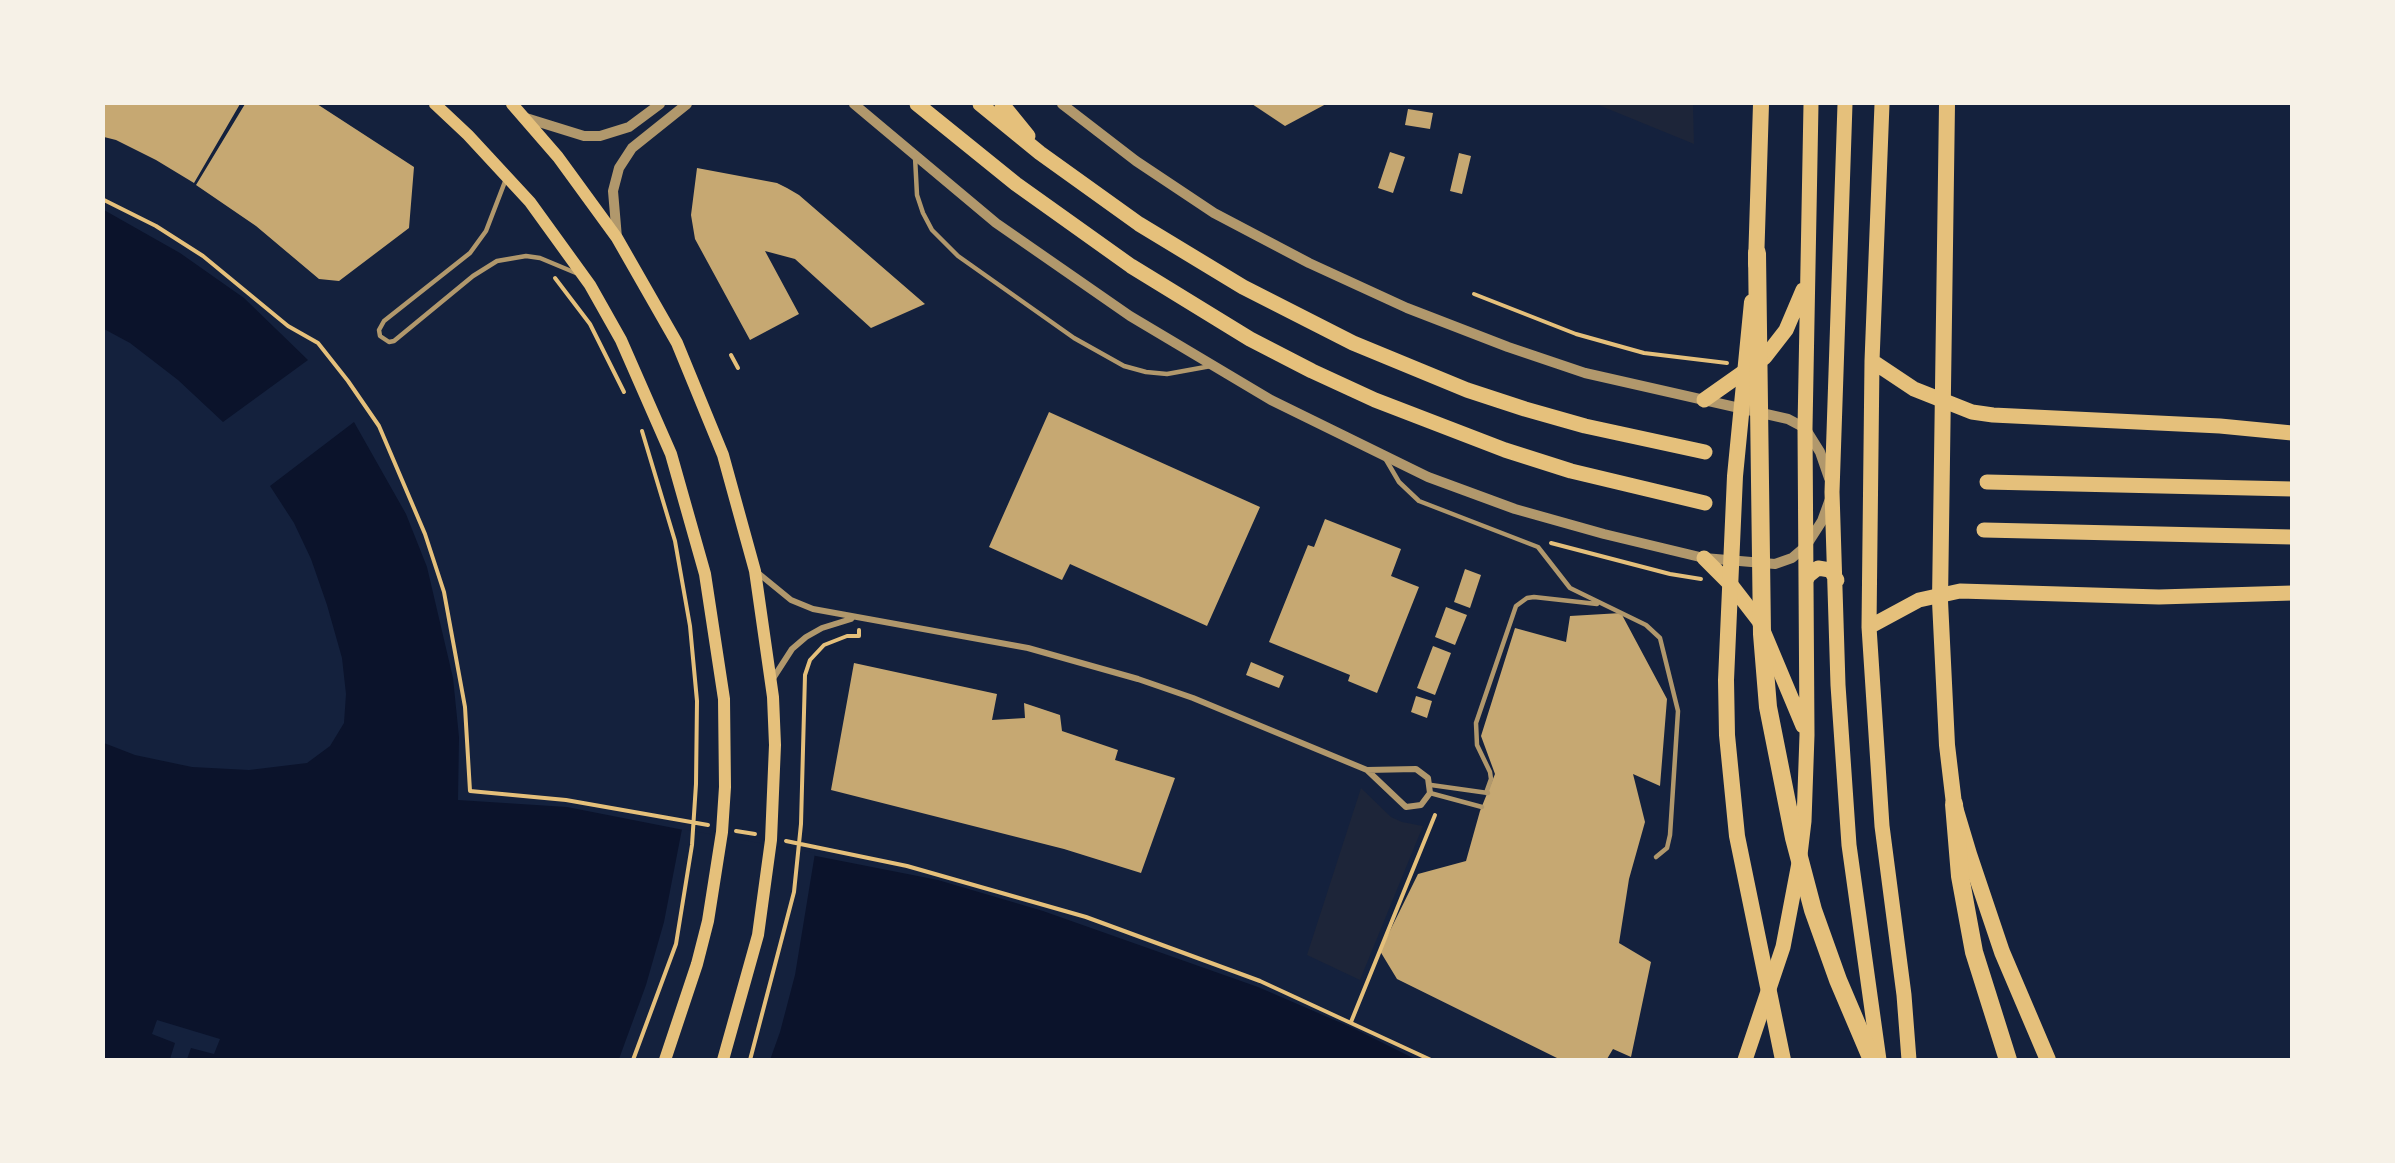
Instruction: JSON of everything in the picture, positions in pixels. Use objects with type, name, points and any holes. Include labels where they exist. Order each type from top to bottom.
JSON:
[{"type":"highway","points":[[1761,104],[1757,253],[1762,634],[1768,707],[1794,838],[1813,909],[1838,980],[1872,1059]]},
{"type":"highway","points":[[1947,104],[1940,601],[1942,673],[1960,876],[1972,942],[1985,993],[2008,1059]]},
{"type":"highway","points":[[1757,253],[1735,476],[1726,680],[1727,735],[1737,836],[1775,1007],[1783,1059]]},
{"type":"highway","points":[[1954,804],[2002,952],[2048,1059]]},
{"type":"main road","points":[[435,104],[507,177],[551,229],[590,285],[643,386],[671,454],[705,574],[724,699],[725,787],[716,876],[697,964],[665,1059]]},
{"type":"main road","points":[[512,104],[526,118],[589,197],[617,238],[658,308],[702,398],[723,455],[755,571],[772,680],[774,793],[765,888],[747,982],[723,1059]]},
{"type":"main road","points":[[917,104],[1016,184],[1131,266],[1230,327],[1312,371],[1386,405],[1505,450],[1594,477],[1705,503]]},
{"type":"main road","points":[[980,104],[998,109],[1040,153],[1139,224],[1297,317],[1353,343],[1458,386],[1526,409],[1585,426],[1705,452]]},
{"type":"main road","points":[[1745,1059],[1783,946],[1792,905],[1804,820],[1807,735],[1804,428],[1811,104]]},
{"type":"main road","points":[[1845,104],[1832,492],[1837,580],[1838,685],[1844,791],[1855,898],[1879,1059]]},
{"type":"main road","points":[[1882,104],[1872,361],[1869,627],[1878,785],[1904,995],[1909,1059]]},
{"type":"main road","points":[[1704,400],[1752,368],[1771,350],[1786,330],[1807,282]]},
{"type":"main road","points":[[1872,361],[1914,389],[1972,412],[1993,415],[2220,426],[2292,433]]},
{"type":"main road","points":[[1987,482],[2292,489]]},
{"type":"main road","points":[[1984,530],[2292,537]]},
{"type":"main road","points":[[1704,558],[1730,584],[1759,621],[1807,735]]},
{"type":"main road","points":[[1806,581],[1808,576],[1818,568],[1830,570],[1837,580]]},
{"type":"main road","points":[[1869,627],[1919,600],[1960,591],[2159,597],[2292,593]]},
{"type":"street","points":[[526,118],[584,136],[600,136],[629,127],[660,104]]},
{"type":"street","points":[[617,238],[613,191],[619,168],[632,148],[687,104]]},
{"type":"street","points":[[854,104],[996,223],[1062,271],[1211,366],[1385,458],[1515,509],[1704,558],[1775,564],[1792,558],[1806,546],[1822,521],[1832,492],[1820,452],[1804,428],[1779,416],[1624,383],[1546,361],[1457,328],[1348,282],[1204,206],[1136,161],[1062,104]]},
{"type":"street","points":[[755,571],[791,600],[813,609],[971,636],[1105,669],[1192,698],[1367,770],[1406,807],[1421,805],[1430,794],[1431,785],[1428,778],[1416,769],[1367,770]]},
{"type":"street","points":[[772,680],[792,650],[806,637],[840,621],[858,618]]},
{"type":"lane","points":[[915,157],[916,195],[926,219],[944,244],[1074,338],[1124,366],[1146,372],[1167,374],[1211,366]]},
{"type":"lane","points":[[507,177],[486,231],[470,253],[384,321],[379,330],[380,336],[389,342],[394,341],[474,276],[498,261],[526,256],[540,258],[567,268],[590,285]]},
{"type":"lane","points":[[1385,458],[1399,483],[1419,501],[1538,547],[1570,588],[1655,631],[1666,657],[1677,721],[1670,839],[1667,848],[1656,857]]},
{"type":"lane","points":[[1431,785],[1487,793],[1491,779],[1490,772],[1477,745],[1476,723],[1516,606],[1527,598],[1534,597],[1601,604]]},
{"type":"lane","points":[[1430,794],[1482,807]]},
{"type":"path","points":[[104,200],[156,226],[203,256],[288,326],[318,343],[379,426],[426,534],[444,592],[465,707],[470,791],[566,800],[714,826]]},
{"type":"path","points":[[540,258],[590,324],[628,399]]},
{"type":"path","points":[[1474,294],[1576,334],[1644,353],[1738,364]]},
{"type":"path","points":[[731,355],[738,368]]},
{"type":"path","points":[[633,1059],[661,990],[675,944],[685,894],[696,784],[697,701],[690,626],[675,541],[638,420]]},
{"type":"path","points":[[1546,541],[1670,574],[1730,584]]},
{"type":"path","points":[[750,1059],[794,892],[801,824],[805,675],[810,660],[824,645],[847,636],[859,636],[858,618]]},
{"type":"path","points":[[1351,1022],[1435,815]]},
{"type":"path","points":[[725,828],[759,835]]},
{"type":"path","points":[[782,840],[907,866],[1086,917],[1249,977],[1431,1059]]},
{"type":"shaded area","points":[[1596,104],[1693,104],[1694,144]]},
{"type":"shaded area","points":[[104,210],[180,253],[244,298],[308,360],[223,422],[178,380],[130,343],[104,329]]},
{"type":"shaded area","points":[[354,422],[406,514],[427,567],[453,678],[459,737],[458,800],[567,807],[938,880],[1043,911],[1258,987],[1353,1028],[1415,1059],[104,1059],[104,743],[135,755],[192,767],[249,770],[307,763],[330,746],[344,723],[346,694],[342,658],[311,559],[294,523],[270,486]]},
{"type":"shaded area","points":[[1361,788],[1391,817],[1402,822],[1423,826],[1360,980],[1307,955]]},
{"type":"pier","points":[[682,829],[815,853],[795,975],[770,1060],[619,1059],[646,985],[664,922]]},
{"type":"pier","points":[[157,1020],[220,1039],[214,1054],[191,1048],[187,1059],[170,1059],[175,1043],[152,1034]]},
{"type":"building","points":[[104,104],[240,104],[194,183],[156,160],[116,140],[104,137]]},
{"type":"building","points":[[245,104],[317,104],[414,167],[409,228],[339,281],[319,279],[256,226],[196,185]]},
{"type":"building","points":[[1252,104],[1326,104],[1285,126]]},
{"type":"building","points":[[1408,109],[1433,113],[1430,129],[1405,125]]},
{"type":"building","points":[[1390,152],[1405,157],[1393,193],[1378,188]]},
{"type":"building","points":[[1459,153],[1471,156],[1462,194],[1450,191]]},
{"type":"building","points":[[697,168],[777,183],[799,195],[925,304],[871,328],[795,259],[765,251],[799,314],[750,340],[695,239],[691,215]]},
{"type":"building","points":[[1049,412],[1260,507],[1207,626],[1070,564],[1062,580],[989,547]]},
{"type":"building","points":[[1325,519],[1401,549],[1391,576],[1419,587],[1377,693],[1348,681],[1350,675],[1269,642],[1308,545],[1314,547]]},
{"type":"building","points":[[1465,569],[1481,575],[1470,608],[1454,602]]},
{"type":"building","points":[[1446,607],[1467,615],[1455,645],[1435,637]]},
{"type":"building","points":[[1621,613],[1667,699],[1660,786],[1633,774],[1645,822],[1629,879],[1619,943],[1651,962],[1631,1057],[1613,1049],[1607,1059],[1559,1059],[1397,979],[1380,951],[1418,874],[1466,861],[1480,811],[1495,774],[1481,736],[1515,628],[1566,642],[1570,616]]},
{"type":"building","points":[[1433,646],[1451,653],[1435,695],[1417,688]]},
{"type":"building","points":[[1251,662],[1284,676],[1279,688],[1246,675]]},
{"type":"building","points":[[854,663],[997,694],[992,720],[1025,718],[1024,703],[1060,715],[1062,731],[1118,750],[1115,760],[1175,778],[1141,873],[1064,849],[831,790]]},
{"type":"building","points":[[1416,696],[1432,701],[1427,718],[1411,712]]}]
